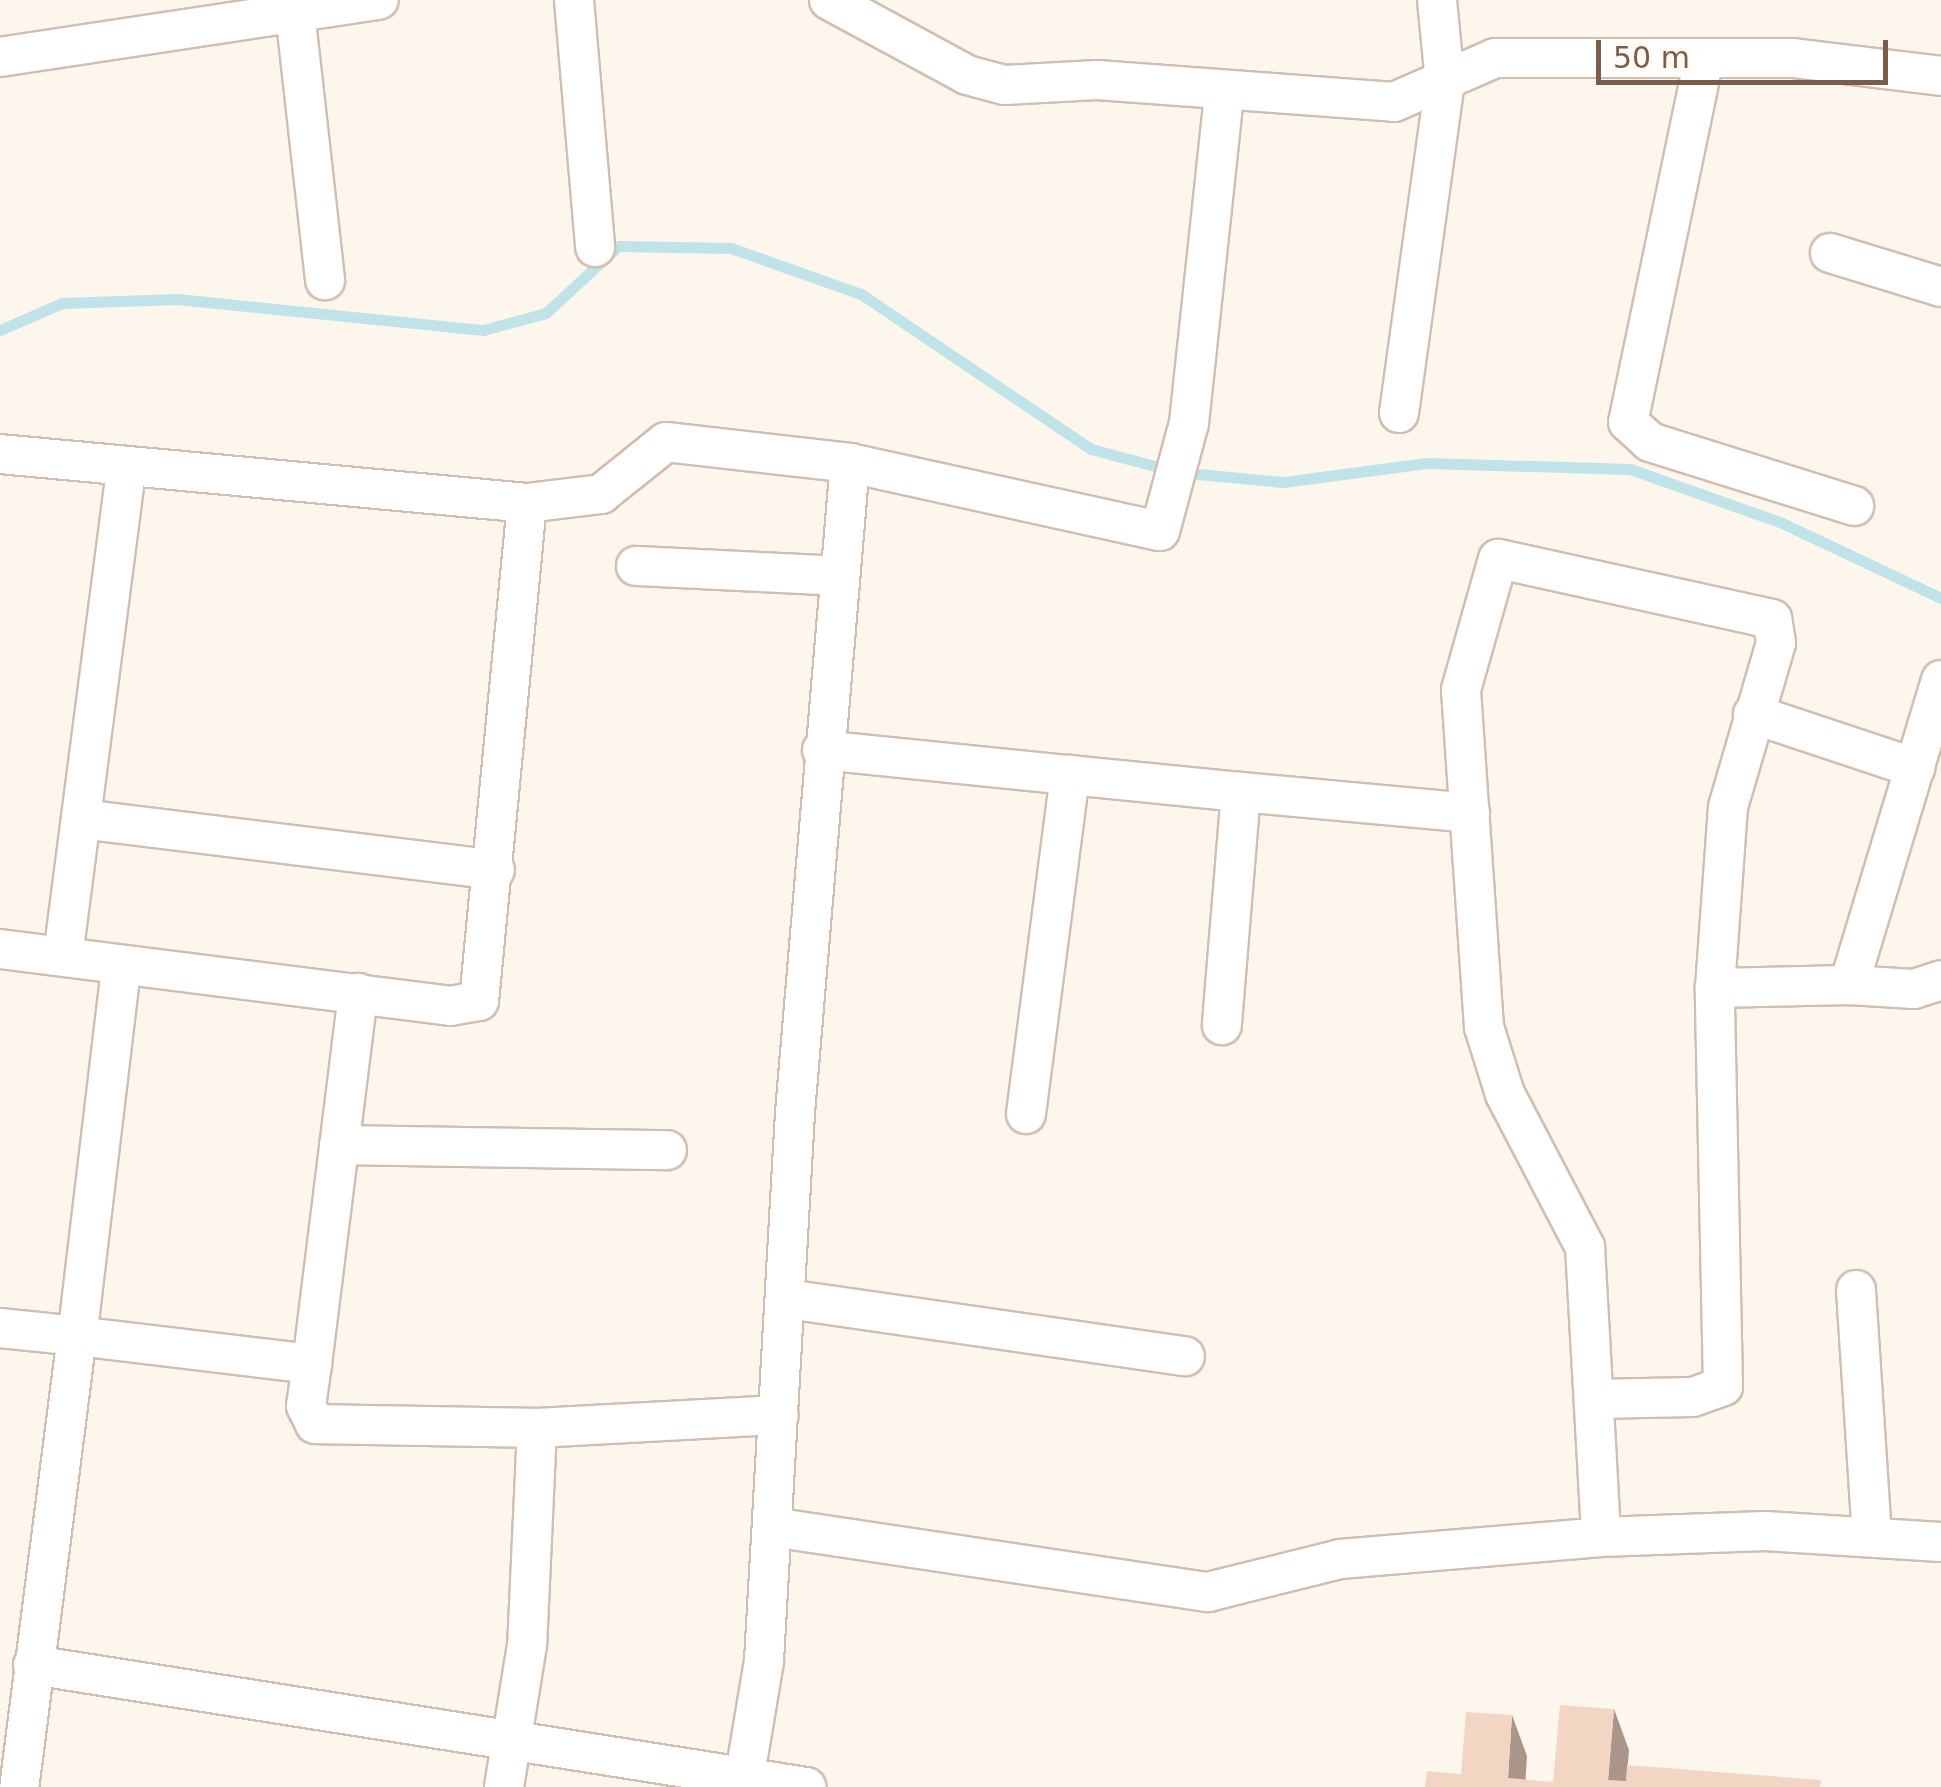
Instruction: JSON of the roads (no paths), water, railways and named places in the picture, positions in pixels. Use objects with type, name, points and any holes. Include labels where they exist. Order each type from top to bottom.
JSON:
[{"type":"street","points":[[0,57],[250,10],[295,12],[376,0]]},
{"type":"street","points":[[574,0],[595,248]]},
{"type":"street","points":[[829,0],[984,81],[1096,80],[1224,94],[1394,102],[1446,82],[1460,66],[1495,58],[1793,58],[1941,76]]},
{"type":"street","points":[[1399,413],[1446,82],[1437,0]]},
{"type":"street","points":[[295,12],[326,280]]},
{"type":"street","points":[[1704,59],[1628,422],[1650,442],[1854,506]]},
{"type":"street","points":[[0,454],[126,472],[527,503],[601,494],[666,442],[850,463],[1160,532],[1178,472],[1224,94]]},
{"type":"street","points":[[1830,253],[1941,287]]},
{"type":"street","points":[[32,1664],[515,1737],[776,1784],[772,1527],[822,750],[850,463]]},
{"type":"street","points":[[62,956],[126,472]]},
{"type":"street","points":[[0,949],[62,956],[120,969],[450,1006],[479,1001],[495,870],[527,503]]},
{"type":"street","points":[[1594,1400],[1693,1397],[1723,1386],[1715,988],[1726,826],[1752,714],[1776,644],[1772,619],[1498,559],[1461,690],[1488,1044],[1585,1247],[1601,1537]]},
{"type":"street","points":[[636,566],[839,576]]},
{"type":"street","points":[[1849,984],[1941,680]]},
{"type":"street","points":[[1752,714],[1915,768]]},
{"type":"street","points":[[822,750],[1470,813]]},
{"type":"street","points":[[1026,1114],[1070,774]]},
{"type":"street","points":[[1222,1025],[1242,792]]},
{"type":"street","points":[[80,820],[495,870]]},
{"type":"street","points":[[19,1787],[120,969]]},
{"type":"street","points":[[1715,988],[1849,984],[1914,989],[1941,980]]},
{"type":"street","points":[[358,993],[306,1406],[315,1424],[537,1428],[779,1415]]},
{"type":"street","points":[[340,1144],[667,1150]]},
{"type":"street","points":[[1856,1290],[1872,1536]]},
{"type":"street","points":[[786,1299],[1185,1356]]},
{"type":"street","points":[[0,1328],[312,1364]]},
{"type":"street","points":[[504,1787],[515,1737],[537,1428]]},
{"type":"street","points":[[772,1527],[1208,1592],[1340,1559],[1601,1537],[1872,1536],[1941,1542]]},
{"type":"waterway","points":[[0,330],[62,303],[177,299],[483,330],[546,313],[618,246],[731,248],[861,294],[1091,449],[1177,472],[1283,482],[1427,463],[1630,469],[1780,522],[1941,598]]}]
